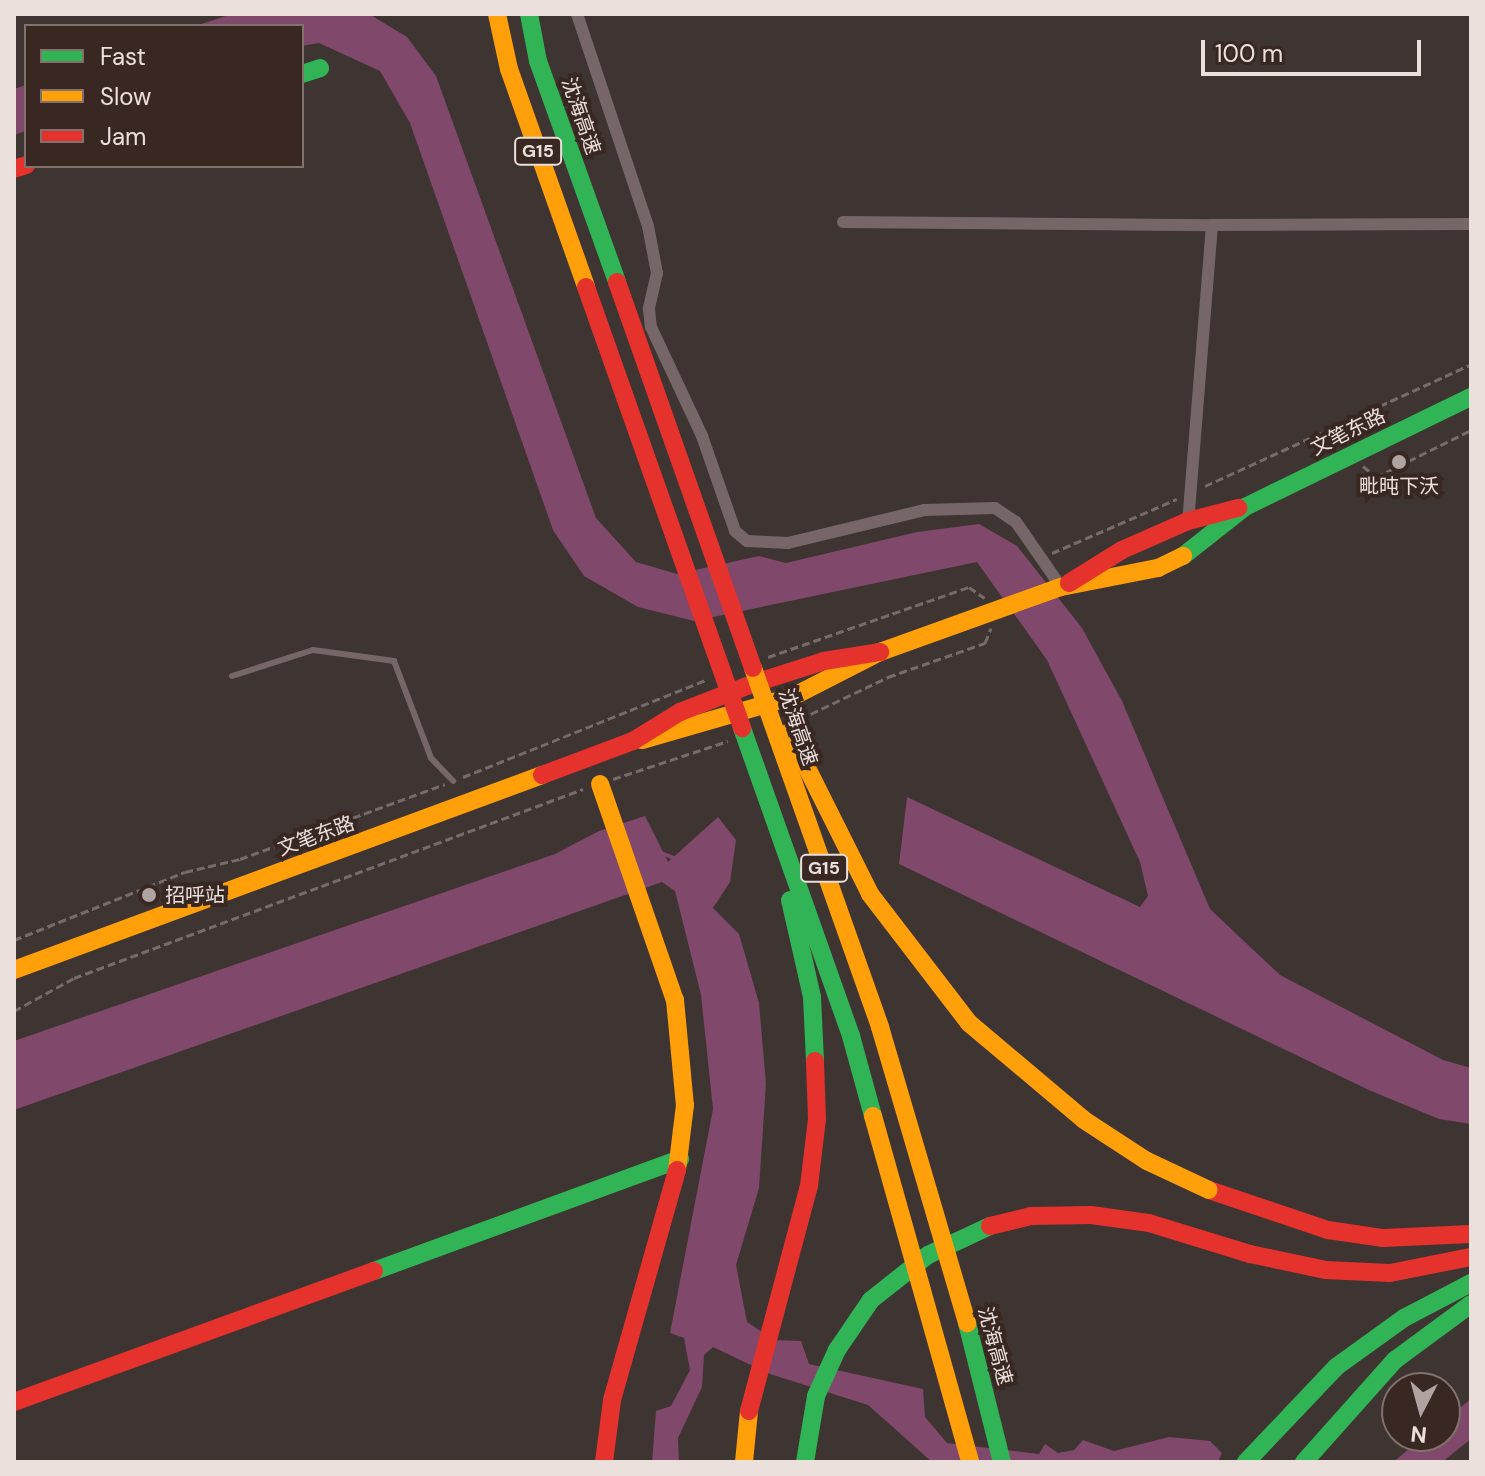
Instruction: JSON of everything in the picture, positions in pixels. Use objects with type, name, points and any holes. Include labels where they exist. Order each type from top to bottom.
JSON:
[{"type":"main road","name":"G15","points":[[497,14],[509,69],[718,675],[851,1036],[970,1462]]},
{"type":"main road","name":"沈海高速","points":[[529,14],[538,61],[751,654],[880,1027],[970,1332],[1002,1462]]},
{"type":"main road","name":"文笔东路","points":[[1061,587],[1122,550],[1188,521],[1245,507],[1471,397]]},
{"type":"main road","name":"文笔东路","points":[[14,970],[633,741],[680,712],[763,680],[824,661],[880,652],[1061,587],[1158,568],[1185,555],[1245,507]]},
{"type":"main road","points":[[751,654],[870,894],[969,1023],[1084,1120],[1147,1161],[1209,1190],[1328,1230],[1383,1238],[1471,1234]]},
{"type":"main road","points":[[718,675],[785,875],[812,997],[817,1067],[809,1186],[749,1411],[744,1462]]},
{"type":"main road","points":[[600,784],[666,968],[681,1033],[685,1105],[680,1159],[612,1400],[604,1462]]},
{"type":"main road","points":[[14,1402],[680,1159]]},
{"type":"main road","points":[[805,1462],[816,1396],[837,1350],[871,1300],[928,1255],[972,1230],[1031,1216],[1091,1215],[1149,1223],[1326,1270],[1390,1273],[1471,1257]]},
{"type":"main road","points":[[1246,1462],[1263,1439],[1336,1367],[1404,1318],[1471,1283]]},
{"type":"main road","points":[[1304,1462],[1395,1360],[1471,1304]]},
{"type":"street","points":[[577,14],[648,226],[657,273],[649,309],[651,327],[717,472],[735,531],[747,541],[788,543],[924,510],[995,508],[1016,522],[1061,587]]},
{"type":"street","points":[[843,222],[1471,224]]},
{"type":"street","points":[[1188,521],[1212,225]]},
{"type":"lane","points":[[232,676],[313,650],[394,661],[431,758],[453,781]]},
{"type":"path","points":[[1041,558],[1471,364]]},
{"type":"path","points":[[1351,455],[1376,477],[1471,430]]},
{"type":"path","points":[[751,654],[969,587],[1000,610],[985,643],[888,677],[790,722]]},
{"type":"path","points":[[14,940],[142,887],[240,859],[453,781],[718,675]]},
{"type":"path","points":[[14,1011],[74,978],[600,784],[735,739]]},
{"type":"shaded area","points":[[232,14],[369,14],[407,37],[436,76],[596,518],[636,562],[677,574],[759,556],[786,563],[917,532],[979,524],[1017,546],[1082,628],[1122,701],[1210,909],[1280,975],[1443,1060],[1471,1068],[1471,1124],[1439,1119],[1371,1091],[899,864],[907,797],[1140,907],[1148,896],[1140,862],[1047,660],[977,562],[694,621],[638,607],[584,576],[553,530],[410,123],[380,71],[319,43],[304,46],[304,24],[201,24]]},
{"type":"shaded area","points":[[24,86],[24,132],[14,135],[14,89]]},
{"type":"shaded area","points":[[645,816],[668,862],[718,817],[736,840],[730,882],[713,908],[739,934],[759,1003],[766,1083],[759,1188],[736,1265],[747,1322],[774,1340],[801,1341],[809,1364],[923,1389],[925,1417],[947,1443],[1039,1454],[1045,1444],[1058,1453],[1074,1450],[1083,1440],[1114,1451],[1169,1437],[1210,1441],[1222,1453],[1218,1462],[932,1462],[868,1405],[770,1374],[713,1347],[704,1355],[702,1387],[678,1438],[679,1462],[652,1462],[656,1411],[671,1406],[690,1370],[684,1338],[670,1333],[713,1109],[701,995],[675,891],[662,882],[14,1110],[14,1041],[555,854],[599,831]]},
{"type":"shaded area","points":[[1471,1399],[1471,1439],[1461,1447],[1461,1407]]},
{"type":"shaded area","points":[[1405,1452],[1455,1452],[1442,1462],[1393,1462]]},
{"type":"waterway","points":[[659,852],[676,859]]},
{"type":"traffic: fast","points":[[529,14],[538,61],[617,282]]},
{"type":"traffic: fast","points":[[304,73],[320,68]]},
{"type":"traffic: fast","points":[[1183,556],[1245,507],[1471,397]]},
{"type":"traffic: fast","points":[[742,728],[851,1036],[873,1116]]},
{"type":"traffic: fast","points":[[790,900],[812,997],[815,1061]]},
{"type":"traffic: fast","points":[[374,1271],[680,1159]]},
{"type":"traffic: fast","points":[[805,1462],[816,1396],[837,1350],[871,1300],[928,1255],[990,1226]]},
{"type":"traffic: fast","points":[[1246,1462],[1336,1367],[1404,1318],[1471,1283]]},
{"type":"traffic: fast","points":[[1304,1462],[1395,1360],[1471,1304]]},
{"type":"traffic: fast","points":[[967,1323],[1002,1462]]},
{"type":"traffic: slow","points":[[497,14],[509,69],[586,287]]},
{"type":"traffic: slow","points":[[642,740],[794,696],[880,652],[1061,587],[1158,568],[1183,556]]},
{"type":"traffic: slow","points":[[753,668],[880,1027],[967,1323]]},
{"type":"traffic: slow","points":[[789,732],[870,894],[969,1023],[1084,1120],[1147,1161],[1209,1190]]},
{"type":"traffic: slow","points":[[14,970],[542,775]]},
{"type":"traffic: slow","points":[[600,784],[675,1000],[685,1105],[677,1170]]},
{"type":"traffic: slow","points":[[873,1116],[970,1462]]},
{"type":"traffic: slow","points":[[744,1462],[749,1411]]},
{"type":"traffic: jam","points":[[14,169],[24,166]]},
{"type":"traffic: jam","points":[[617,282],[753,668]]},
{"type":"traffic: jam","points":[[586,287],[742,728]]},
{"type":"traffic: jam","points":[[1069,583],[1122,550],[1188,521],[1238,508]]},
{"type":"traffic: jam","points":[[542,775],[633,741],[680,712],[752,684],[824,661],[880,652]]},
{"type":"traffic: jam","points":[[749,1411],[809,1186],[817,1119],[815,1061]]},
{"type":"traffic: jam","points":[[604,1462],[612,1400],[677,1170]]},
{"type":"traffic: jam","points":[[1209,1190],[1328,1230],[1383,1238],[1471,1234]]},
{"type":"traffic: jam","points":[[990,1226],[1031,1216],[1091,1215],[1149,1223],[1250,1254],[1326,1270],[1390,1273],[1471,1257]]},
{"type":"traffic: jam","points":[[14,1402],[374,1271]]},
{"type":"place","name":"毗旽下沃","points":[[1399,462]]},
{"type":"place","name":"招呼站","points":[[149,895]]}]
